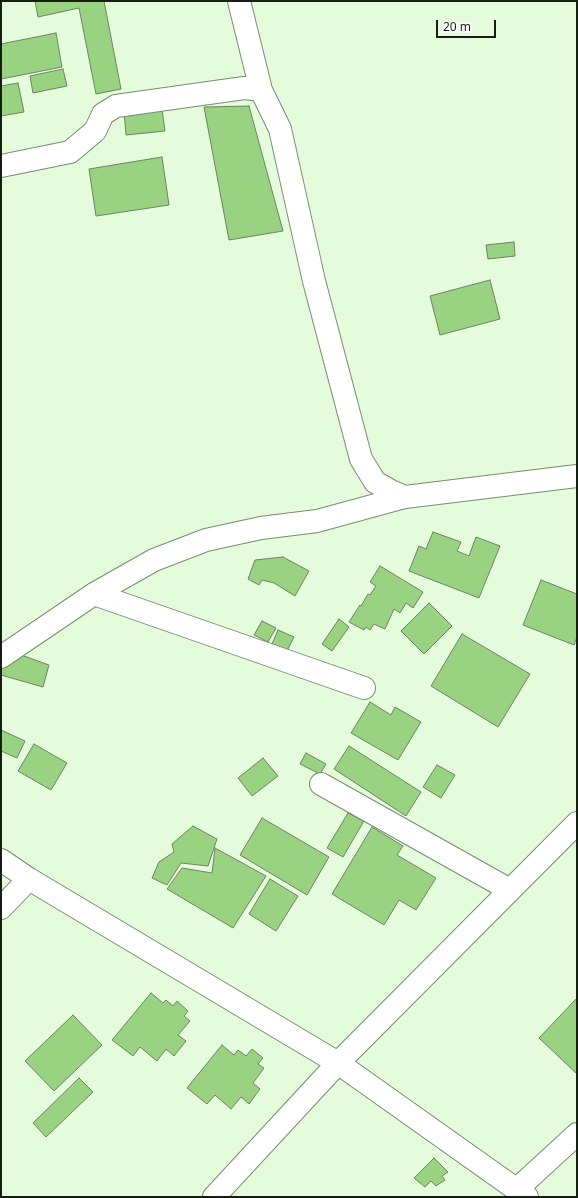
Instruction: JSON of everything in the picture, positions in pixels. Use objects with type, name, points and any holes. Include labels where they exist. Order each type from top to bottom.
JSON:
[{"type":"street","points":[[239,1],[260,90],[280,129],[314,281],[361,459],[374,482],[405,497]]},
{"type":"street","points":[[1,166],[70,152],[95,131],[103,114],[116,106],[244,88],[260,90]]},
{"type":"street","points":[[1,657],[94,594],[154,560],[206,540],[261,528],[317,521],[405,497],[577,476]]},
{"type":"street","points":[[94,594],[364,688]]},
{"type":"street","points":[[321,784],[510,890]]},
{"type":"street","points":[[214,1197],[338,1063],[577,822]]},
{"type":"street","points":[[1,860],[29,879],[338,1063],[521,1193],[577,1134]]},
{"type":"street","points":[[1,908],[29,879]]},
{"type":"building","points":[[35,1],[104,1],[121,89],[96,94],[79,8],[38,17]]},
{"type":"building","points":[[56,33],[62,67],[1,79],[1,44]]},
{"type":"building","points":[[63,69],[67,86],[33,93],[30,76]]},
{"type":"building","points":[[18,83],[24,112],[1,116],[1,86]]},
{"type":"building","points":[[249,106],[283,231],[229,240],[204,107]]},
{"type":"building","points":[[162,109],[165,131],[126,135],[124,111]]},
{"type":"building","points":[[162,157],[169,205],[96,216],[89,169]]},
{"type":"building","points":[[514,242],[515,256],[488,259],[486,245]]},
{"type":"building","points":[[490,280],[500,319],[440,335],[430,296]]},
{"type":"building","points":[[433,532],[461,542],[457,551],[469,556],[476,537],[500,546],[479,598],[409,571],[419,546],[426,549]]},
{"type":"building","points":[[283,557],[309,571],[295,596],[274,583],[262,580],[259,585],[248,579],[255,560]]},
{"type":"building","points":[[380,566],[423,592],[413,608],[406,603],[400,613],[394,609],[385,629],[374,624],[370,630],[366,627],[364,630],[349,622],[368,594],[370,595],[376,586],[370,582]]},
{"type":"building","points":[[541,580],[577,594],[577,637],[574,645],[523,625]]},
{"type":"building","points":[[429,603],[452,626],[424,654],[401,631]]},
{"type":"building","points":[[339,619],[349,627],[332,651],[322,644]]},
{"type":"building","points":[[262,621],[276,628],[268,642],[254,635]]},
{"type":"building","points":[[278,630],[294,637],[287,651],[272,644]]},
{"type":"building","points":[[462,634],[530,674],[498,727],[431,686]]},
{"type":"building","points":[[13,652],[49,665],[43,687],[1,675],[1,666]]},
{"type":"building","points":[[370,702],[391,715],[395,707],[421,722],[398,760],[351,733]]},
{"type":"building","points":[[1,730],[25,741],[17,758],[1,751]]},
{"type":"building","points":[[34,744],[67,763],[51,790],[18,771]]},
{"type":"building","points":[[349,746],[421,792],[406,816],[334,769]]},
{"type":"building","points":[[306,753],[326,764],[320,774],[300,764]]},
{"type":"building","points":[[263,758],[278,776],[252,796],[238,778]]},
{"type":"building","points":[[437,765],[455,775],[441,798],[423,787]]},
{"type":"building","points":[[348,813],[364,821],[343,857],[327,848]]},
{"type":"building","points":[[262,818],[329,857],[307,895],[240,855]]},
{"type":"building","points":[[193,826],[217,839],[208,866],[181,863],[167,885],[152,878],[159,862],[174,852],[172,844]]},
{"type":"building","points":[[372,827],[403,846],[397,855],[436,878],[416,910],[399,900],[384,925],[332,894]]},
{"type":"building","points":[[215,848],[266,876],[233,928],[167,889],[182,868],[212,873]]},
{"type":"building","points":[[270,879],[298,896],[276,931],[249,914]]},
{"type":"building","points":[[151,993],[163,1003],[166,1000],[173,1006],[177,1001],[188,1011],[184,1016],[190,1021],[178,1035],[186,1041],[174,1056],[166,1049],[157,1061],[140,1047],[133,1056],[112,1040]]},
{"type":"building","points":[[577,998],[577,1074],[539,1038]]},
{"type":"building","points":[[73,1015],[102,1045],[54,1091],[25,1061]]},
{"type":"building","points":[[222,1045],[234,1055],[238,1050],[246,1056],[252,1049],[263,1058],[258,1064],[264,1068],[253,1083],[260,1089],[249,1104],[241,1097],[231,1109],[215,1095],[207,1104],[187,1088]]},
{"type":"building","points":[[79,1078],[93,1092],[46,1137],[33,1123]]},
{"type":"building","points":[[434,1158],[448,1172],[442,1176],[445,1180],[436,1186],[431,1181],[425,1187],[414,1178]]}]
